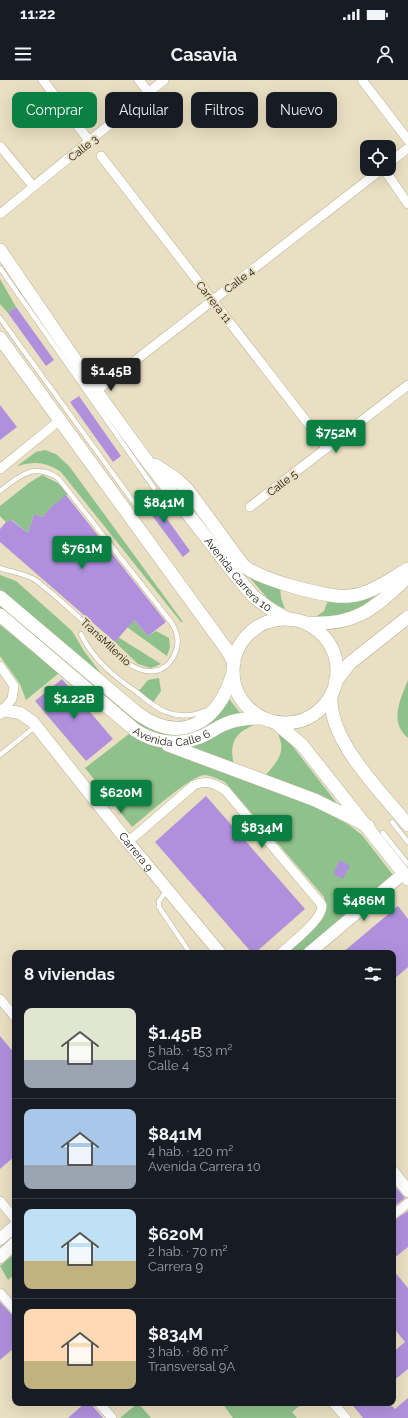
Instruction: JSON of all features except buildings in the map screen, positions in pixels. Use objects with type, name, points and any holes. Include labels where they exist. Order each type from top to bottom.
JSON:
[{"type":"main road","name":"Avenida Carrera 10","points":[[0,250],[96,391],[147,461],[245,587],[263,604],[288,619]]},
{"type":"main road","points":[[0,338],[224,645],[234,667],[238,693],[248,707],[262,718],[275,722],[297,722],[307,718],[325,704],[331,694],[335,682],[336,662],[331,647],[322,635],[305,623]]},
{"type":"main road","points":[[147,461],[176,479],[187,489],[243,565],[252,572],[280,582],[340,597],[350,596],[371,590],[408,570]]},
{"type":"main road","points":[[234,667],[237,651],[244,640],[254,630],[264,624],[276,620],[288,619],[305,623],[333,624],[350,620],[373,606],[408,577]]},
{"type":"main road","name":"Avenida Calle 6","points":[[0,598],[149,722],[163,728],[174,729],[187,727],[199,722],[218,706],[228,687],[234,667]]},
{"type":"main road","name":"Avenida Calle 6","points":[[0,615],[135,730],[155,740],[174,742],[188,741],[198,738],[231,722],[262,718]]},
{"type":"main road","points":[[335,682],[350,663],[408,617]]},
{"type":"main road","points":[[331,694],[333,715],[345,746],[408,825]]},
{"type":"main road","points":[[275,722],[302,746],[407,872]]},
{"type":"main road","points":[[155,740],[315,800],[368,826]]},
{"type":"street","points":[[42,80],[90,142]]},
{"type":"street","points":[[139,80],[148,92]]},
{"type":"street","name":"Calle 3","points":[[150,92],[164,80]]},
{"type":"street","points":[[362,80],[408,140]]},
{"type":"street","name":"Calle 3","points":[[0,214],[107,128]]},
{"type":"street","points":[[0,146],[33,186]]},
{"type":"street","points":[[396,157],[408,148]]},
{"type":"street","name":"Carrera 11","points":[[101,156],[327,448]]},
{"type":"street","name":"Calle 4","points":[[96,391],[374,176]]},
{"type":"street","points":[[388,176],[408,204]]},
{"type":"street","name":"Calle 5","points":[[250,507],[408,385]]},
{"type":"street","points":[[0,469],[60,420]]},
{"type":"street","name":"Carrera 9","points":[[0,666],[14,686],[12,699],[1,712]]},
{"type":"street","name":"Carrera 9","points":[[1,712],[20,713],[27,716],[167,890],[217,950]]},
{"type":"street","points":[[128,842],[194,785],[201,782],[213,783],[226,791],[322,905],[318,918],[284,950]]},
{"type":"street","points":[[312,950],[407,872]]},
{"type":"street","points":[[0,999],[12,1013]]},
{"type":"street","points":[[396,1176],[408,1191]]},
{"type":"street","points":[[0,1201],[12,1215]]},
{"type":"street","points":[[396,1213],[408,1203]]},
{"type":"street","points":[[0,1239],[12,1229]]},
{"type":"street","points":[[0,1257],[12,1246]]},
{"type":"street","points":[[0,1293],[12,1307]]},
{"type":"street","points":[[102,1406],[112,1418]]},
{"type":"street","points":[[336,1406],[346,1418]]},
{"type":"lane","points":[[0,268],[154,488]]},
{"type":"lane","points":[[0,318],[135,504]]},
{"type":"lane","name":"TransMilenio","points":[[0,491],[22,474],[31,471],[44,471],[58,478],[171,622],[178,637],[178,644],[174,657],[165,666],[154,672],[145,672],[132,666],[117,654],[82,619],[36,580],[0,568]]},
{"type":"lane","name":"TransMilenio","points":[[81,634],[86,644],[110,673],[166,712],[180,716],[194,715],[218,706]]},
{"type":"lane","points":[[0,755],[36,726]]},
{"type":"lane","points":[[392,822],[408,842]]},
{"type":"lane","points":[[383,833],[407,872]]},
{"type":"lane","points":[[167,890],[159,901],[159,907],[188,950]]},
{"type":"green space","points":[[0,279],[16,307],[8,313],[0,304]]},
{"type":"green space","points":[[45,450],[56,454],[69,466],[183,622],[181,622],[61,472],[40,463],[29,463],[17,466],[36,452]]},
{"type":"green space","points":[[42,475],[58,483],[68,494],[50,508],[43,517],[34,514],[28,533],[12,520],[6,522],[0,516],[0,506],[29,483]]},
{"type":"green space","points":[[0,575],[16,581],[72,631],[84,651],[106,680],[0,590]]},
{"type":"green space","points":[[249,577],[280,587],[281,598],[285,609],[270,601]]},
{"type":"green space","points":[[376,595],[360,607],[347,614],[314,618],[324,611],[328,601],[352,602]]},
{"type":"green space","points":[[0,604],[148,726],[211,720],[220,713],[229,699],[241,714],[198,733],[180,738],[162,736],[151,732],[130,720],[0,609]]},
{"type":"green space","points":[[134,620],[148,636],[156,631],[169,638],[170,647],[167,656],[127,627]]},
{"type":"green space","points":[[0,625],[59,673],[26,700],[20,684],[0,656]]},
{"type":"green space","points":[[118,637],[161,664],[151,668],[138,664],[115,642]]},
{"type":"green space","points":[[159,678],[161,691],[152,704],[137,693],[148,680]]},
{"type":"green space","points":[[408,680],[408,738],[402,732],[399,725],[398,710],[399,703]]},
{"type":"green space","points":[[254,725],[247,728],[235,740],[232,751],[234,765],[188,747],[231,727]]},
{"type":"green space","points":[[129,734],[323,810],[349,825],[362,835],[393,875],[304,950],[289,950],[324,914],[327,907],[324,897],[225,782],[214,777],[204,775],[197,777],[188,782],[132,827],[85,768]]},
{"type":"green space","points":[[278,734],[290,743],[339,806],[264,777],[276,762],[281,752]]},
{"type":"green space","points":[[12,1256],[12,1277],[8,1280],[0,1266]]},
{"type":"green space","points":[[134,1406],[141,1406],[151,1418],[120,1418]]},
{"type":"green space","points":[[224,1406],[299,1406],[292,1412],[297,1418],[233,1418]]}]
